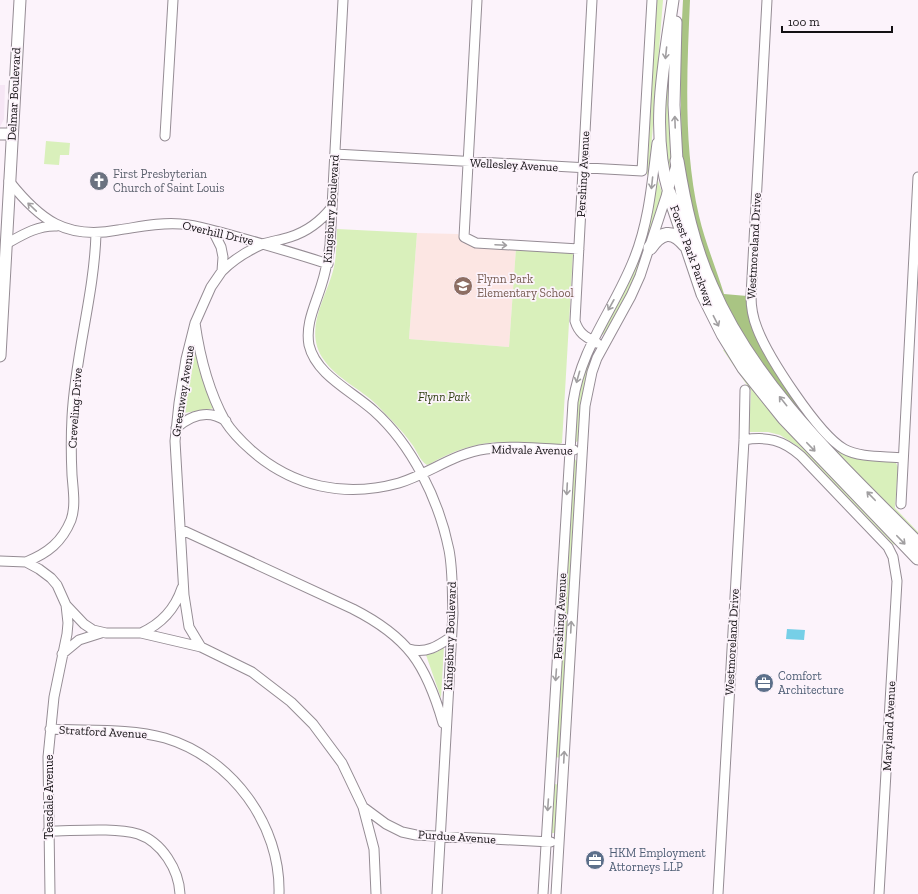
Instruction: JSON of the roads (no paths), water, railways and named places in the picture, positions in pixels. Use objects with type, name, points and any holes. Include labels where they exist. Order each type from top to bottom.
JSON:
[{"type":"highway","name":"Forest Park Parkway","points":[[677,161],[692,237],[711,287],[734,334],[763,377],[792,413],[918,544]]},
{"type":"highway","name":"Forest Park Parkway","points":[[669,192],[685,245],[703,294],[733,351],[759,388],[805,441],[918,558]]},
{"type":"highway","points":[[650,248],[660,237],[669,234],[677,237],[685,245]]},
{"type":"main road","name":"Delmar Boulevard","points":[[0,356],[9,181],[5,152],[12,134],[20,0]]},
{"type":"main road","name":"Forest Park Parkway","points":[[669,192],[661,158],[659,130],[673,0]]},
{"type":"main road","name":"Forest Park Parkway","points":[[676,0],[674,105],[677,161]]},
{"type":"main road","points":[[0,134],[12,134]]},
{"type":"street","points":[[165,136],[173,0]]},
{"type":"street","name":"Kingsbury Boulevard","points":[[343,0],[328,264],[308,329],[312,354],[320,367],[374,411],[385,422],[410,454],[442,522],[449,551],[452,574],[451,637],[437,894]]},
{"type":"street","points":[[477,0],[464,237],[476,243],[579,249]]},
{"type":"street","name":"Pershing Avenue","points":[[592,0],[575,321],[580,332],[602,346]]},
{"type":"street","name":"Wellesley Avenue","points":[[335,154],[641,172],[643,170],[652,0]]},
{"type":"street","name":"Westmoreland Drive","points":[[767,0],[751,296],[753,318],[758,330],[786,379],[834,442],[845,449],[860,454],[903,458]]},
{"type":"street","name":"Pershing Avenue","points":[[543,894],[569,450],[575,386],[582,361],[622,286],[641,238],[649,206],[659,130]]},
{"type":"street","name":"Pershing Avenue","points":[[556,894],[582,451],[588,389],[592,372],[602,346],[631,296],[650,248],[669,192],[677,161]]},
{"type":"street","points":[[901,504],[918,176]]},
{"type":"street","name":"Overhill Drive","points":[[9,181],[37,212],[59,227]]},
{"type":"street","name":"Greenway Avenue","points":[[201,647],[189,627],[183,585],[176,475],[176,428],[186,358],[196,323],[211,287],[222,271],[235,259],[264,244],[300,233],[319,221],[332,207]]},
{"type":"street","name":"Overhill Drive","points":[[6,244],[32,230],[51,226],[80,233],[96,234],[166,224],[201,226],[213,231],[264,244],[328,264]]},
{"type":"street","points":[[213,231],[221,247],[223,257],[222,271]]},
{"type":"street","name":"Creveling Drive","points":[[26,562],[45,553],[59,542],[72,518],[74,506],[71,452],[72,416],[79,355],[92,286],[96,234]]},
{"type":"street","name":"Midvale Avenue","points":[[196,323],[201,362],[208,386],[226,421],[246,445],[268,464],[285,475],[321,487],[360,489],[381,486],[421,475],[463,454],[486,449],[513,448],[582,451]]},
{"type":"street","name":"Westmoreland Drive","points":[[718,894],[744,440],[745,390]]},
{"type":"street","points":[[176,428],[189,418],[202,414],[214,415],[226,421]]},
{"type":"street","name":"Maryland Avenue","points":[[744,440],[769,438],[790,446],[888,547],[893,558],[897,581],[879,894]]},
{"type":"street","points":[[180,529],[374,620],[409,649],[427,676],[445,730]]},
{"type":"street","points":[[0,561],[26,562]]},
{"type":"street","name":"Purdue Avenue","points":[[26,562],[51,578],[63,596],[66,606],[84,624],[93,630],[102,632],[141,633],[201,647],[252,672],[291,702],[313,724],[342,763],[363,807],[386,824],[402,832],[416,835],[559,842]]},
{"type":"street","name":"Greenway Avenue","points":[[141,633],[159,622],[169,613],[178,598],[183,585]]},
{"type":"street","name":"Teasdale Avenue","points":[[50,894],[48,758],[50,729],[68,623],[66,606]]},
{"type":"street","name":"Purdue Avenue","points":[[62,654],[79,640],[102,632]]},
{"type":"street","points":[[409,649],[419,651],[433,648],[451,637]]},
{"type":"street","name":"Stratford Avenue","points":[[50,729],[147,734],[166,738],[204,756],[244,791],[258,812],[269,835],[274,852],[278,868],[279,894]]},
{"type":"street","points":[[363,807],[374,850],[376,894]]},
{"type":"street","points":[[48,831],[125,831],[139,834],[156,845],[168,859],[178,881],[180,894]]},
{"type":"water","points":[[787,629],[805,630],[804,640],[786,639]]},
{"type":"place","name":"First Presbyterian Church of Saint Louis","points":[[99,181]]},
{"type":"place","name":"Flynn Park Elementary School","points":[[463,286]]},
{"type":"place","name":"Comfort Architecture","points":[[764,683]]},
{"type":"place","name":"HKM Employment Attorneys LLP","points":[[595,860]]},
{"type":"park label","name":"Flynn Park","points":[[444,397]]}]
